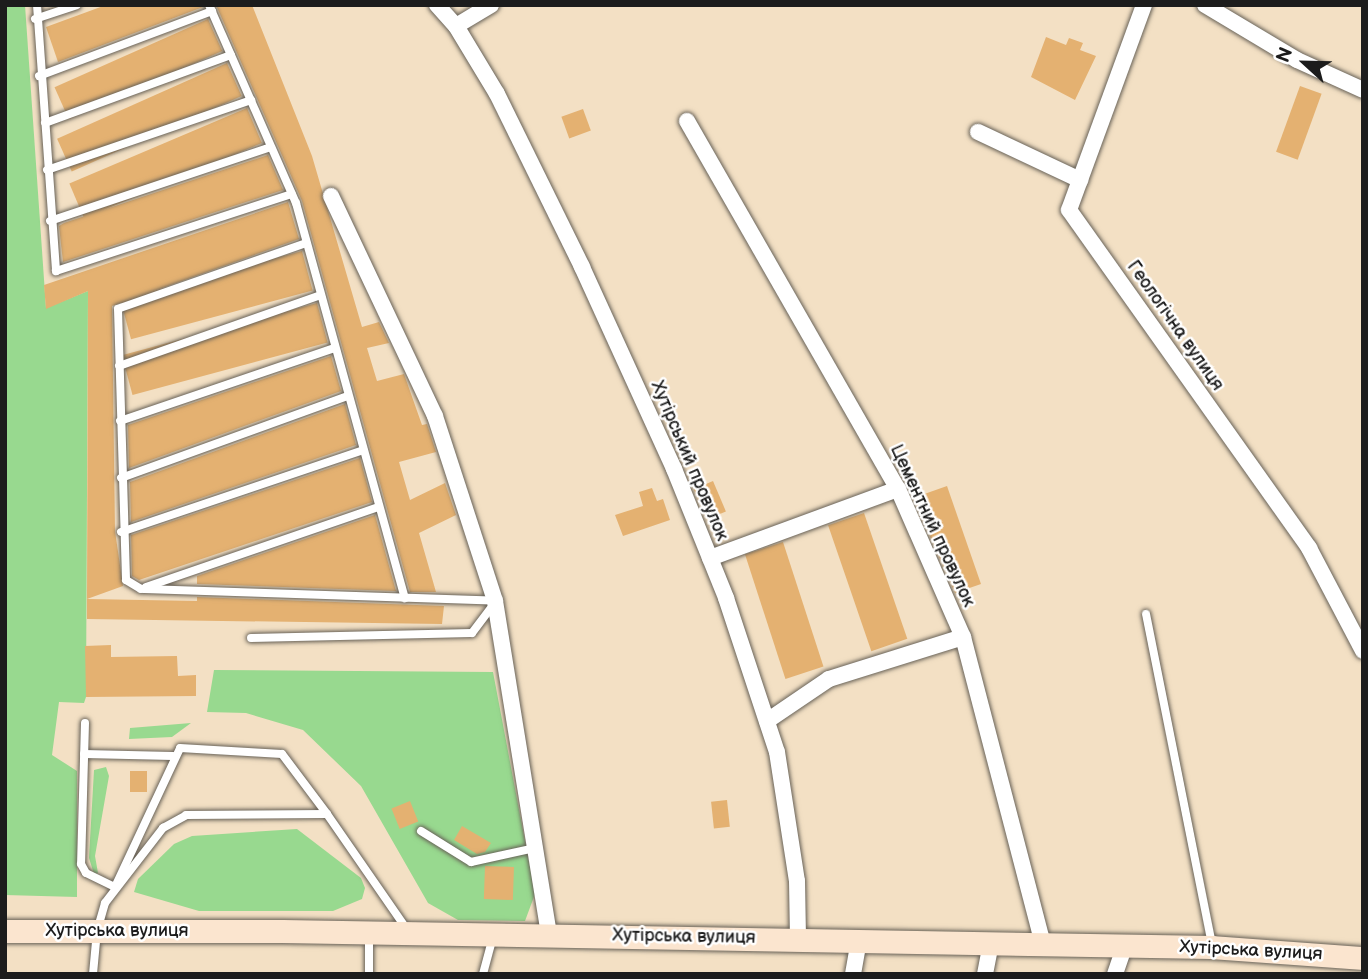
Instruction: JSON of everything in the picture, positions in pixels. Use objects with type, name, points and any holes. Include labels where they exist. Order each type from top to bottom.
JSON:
[{"type":"main road","name":"Хутірська вулиця","points":[[5,931],[369,932],[1125,945],[1212,947],[1363,958]]},
{"type":"street","name":"Хутірський провулок","points":[[437,5],[456,26],[497,94],[582,267],[710,558],[777,752],[797,881],[798,940]]},
{"type":"street","points":[[456,26],[491,5]]},
{"type":"street","name":"Геологічна вулиця","points":[[1144,5],[1069,210],[1309,548],[1363,651]]},
{"type":"street","points":[[1205,5],[1297,60],[1363,90]]},
{"type":"street","name":"Цементний провулок","points":[[687,121],[898,489],[963,637],[1043,944]]},
{"type":"street","points":[[978,132],[1080,180]]},
{"type":"street","points":[[331,196],[435,416],[495,601],[538,847],[550,935]]},
{"type":"street","points":[[710,558],[898,489]]},
{"type":"street","points":[[766,720],[829,679],[963,637]]},
{"type":"street","points":[[853,974],[859,941]]},
{"type":"street","points":[[985,974],[991,943]]},
{"type":"street","points":[[1115,974],[1125,945]]},
{"type":"lane","points":[[37,5],[35,19],[39,76],[56,271],[292,194]]},
{"type":"lane","points":[[35,19],[77,5]]},
{"type":"lane","points":[[39,76],[210,8],[292,194],[405,598]]},
{"type":"lane","points":[[45,124],[231,55]]},
{"type":"lane","points":[[47,170],[251,100]]},
{"type":"lane","points":[[50,221],[271,146]]},
{"type":"lane","points":[[306,243],[118,309],[121,532],[126,580],[141,589],[495,601]]},
{"type":"lane","points":[[119,366],[321,295]]},
{"type":"lane","points":[[120,421],[335,348]]},
{"type":"lane","points":[[121,478],[348,396]]},
{"type":"lane","points":[[121,532],[363,450]]},
{"type":"lane","points":[[141,589],[378,507]]},
{"type":"lane","points":[[251,638],[472,633],[495,601]]},
{"type":"lane","points":[[1146,614],[1212,947]]},
{"type":"lane","points":[[85,723],[81,864],[86,873],[115,887]]},
{"type":"lane","points":[[93,974],[96,931],[173,756],[180,748],[282,754],[410,933]]},
{"type":"lane","points":[[84,754],[173,756]]},
{"type":"lane","points":[[115,887],[173,819],[186,815],[327,814]]},
{"type":"lane","points":[[421,831],[471,862],[538,847]]},
{"type":"lane","points":[[369,932],[369,974]]},
{"type":"lane","points":[[483,974],[494,934]]},
{"type":"green space","points":[[5,5],[25,5],[46,308],[88,291],[86,697],[84,703],[59,702],[52,755],[77,771],[77,897],[5,895]]},
{"type":"green space","points":[[214,670],[493,672],[535,894],[525,921],[458,920],[428,903],[361,786],[303,730],[246,713],[207,712]]},
{"type":"green space","points":[[191,723],[172,737],[129,739],[130,728]]},
{"type":"green space","points":[[106,767],[109,776],[95,856],[98,873],[94,874],[89,858],[94,770]]},
{"type":"green space","points":[[297,829],[361,878],[365,888],[362,899],[333,911],[199,911],[134,892],[138,879],[174,844],[192,836]]},
{"type":"building","points":[[106,5],[203,7],[58,62],[46,27]]},
{"type":"building","points":[[216,5],[252,5],[312,156],[362,327],[379,322],[389,343],[367,348],[377,381],[404,374],[422,425],[427,424],[436,452],[399,462],[410,500],[445,483],[456,515],[419,533],[436,592],[410,592],[302,201]]},
{"type":"building","points":[[208,19],[222,51],[69,119],[55,87]]},
{"type":"building","points":[[1046,37],[1066,45],[1069,38],[1083,43],[1080,50],[1096,56],[1075,100],[1031,77]]},
{"type":"building","points":[[227,63],[242,96],[72,172],[57,139]]},
{"type":"building","points":[[1300,86],[1322,94],[1298,160],[1276,152]]},
{"type":"building","points":[[247,108],[262,143],[84,218],[69,183]]},
{"type":"building","points":[[583,109],[591,131],[569,138],[561,117]]},
{"type":"building","points":[[268,155],[283,190],[63,262],[59,226],[64,223]]},
{"type":"building","points":[[288,202],[299,239],[112,306],[115,531],[123,586],[87,599],[88,291],[46,309],[44,285]]},
{"type":"building","points":[[302,251],[313,291],[131,339],[120,300]]},
{"type":"building","points":[[317,303],[328,343],[132,395],[122,355]]},
{"type":"building","points":[[331,356],[341,391],[129,468],[128,425]]},
{"type":"building","points":[[345,404],[356,445],[131,522],[130,482]]},
{"type":"building","points":[[360,458],[372,502],[139,580],[132,576],[131,535]]},
{"type":"building","points":[[713,481],[726,511],[707,520],[694,489]]},
{"type":"building","points":[[947,486],[981,584],[955,593],[913,498]]},
{"type":"building","points":[[652,488],[657,501],[663,499],[670,520],[623,536],[615,515],[643,506],[639,492]]},
{"type":"building","points":[[864,513],[907,639],[871,651],[828,525]]},
{"type":"building","points":[[375,515],[396,591],[197,584],[197,576]]},
{"type":"building","points":[[783,542],[823,667],[785,679],[745,554]]},
{"type":"building","points":[[197,597],[444,606],[442,624],[87,619],[87,599],[197,601]]},
{"type":"building","points":[[111,645],[111,657],[177,656],[178,676],[196,675],[196,696],[86,697],[85,646]]},
{"type":"building","points":[[130,771],[147,771],[147,792],[130,792]]},
{"type":"building","points":[[727,800],[730,827],[714,829],[711,802]]},
{"type":"building","points":[[410,801],[418,821],[400,829],[391,808]]},
{"type":"building","points":[[462,826],[491,843],[485,852],[477,854],[454,840]]},
{"type":"building","points":[[485,866],[514,867],[513,900],[484,899]]}]
